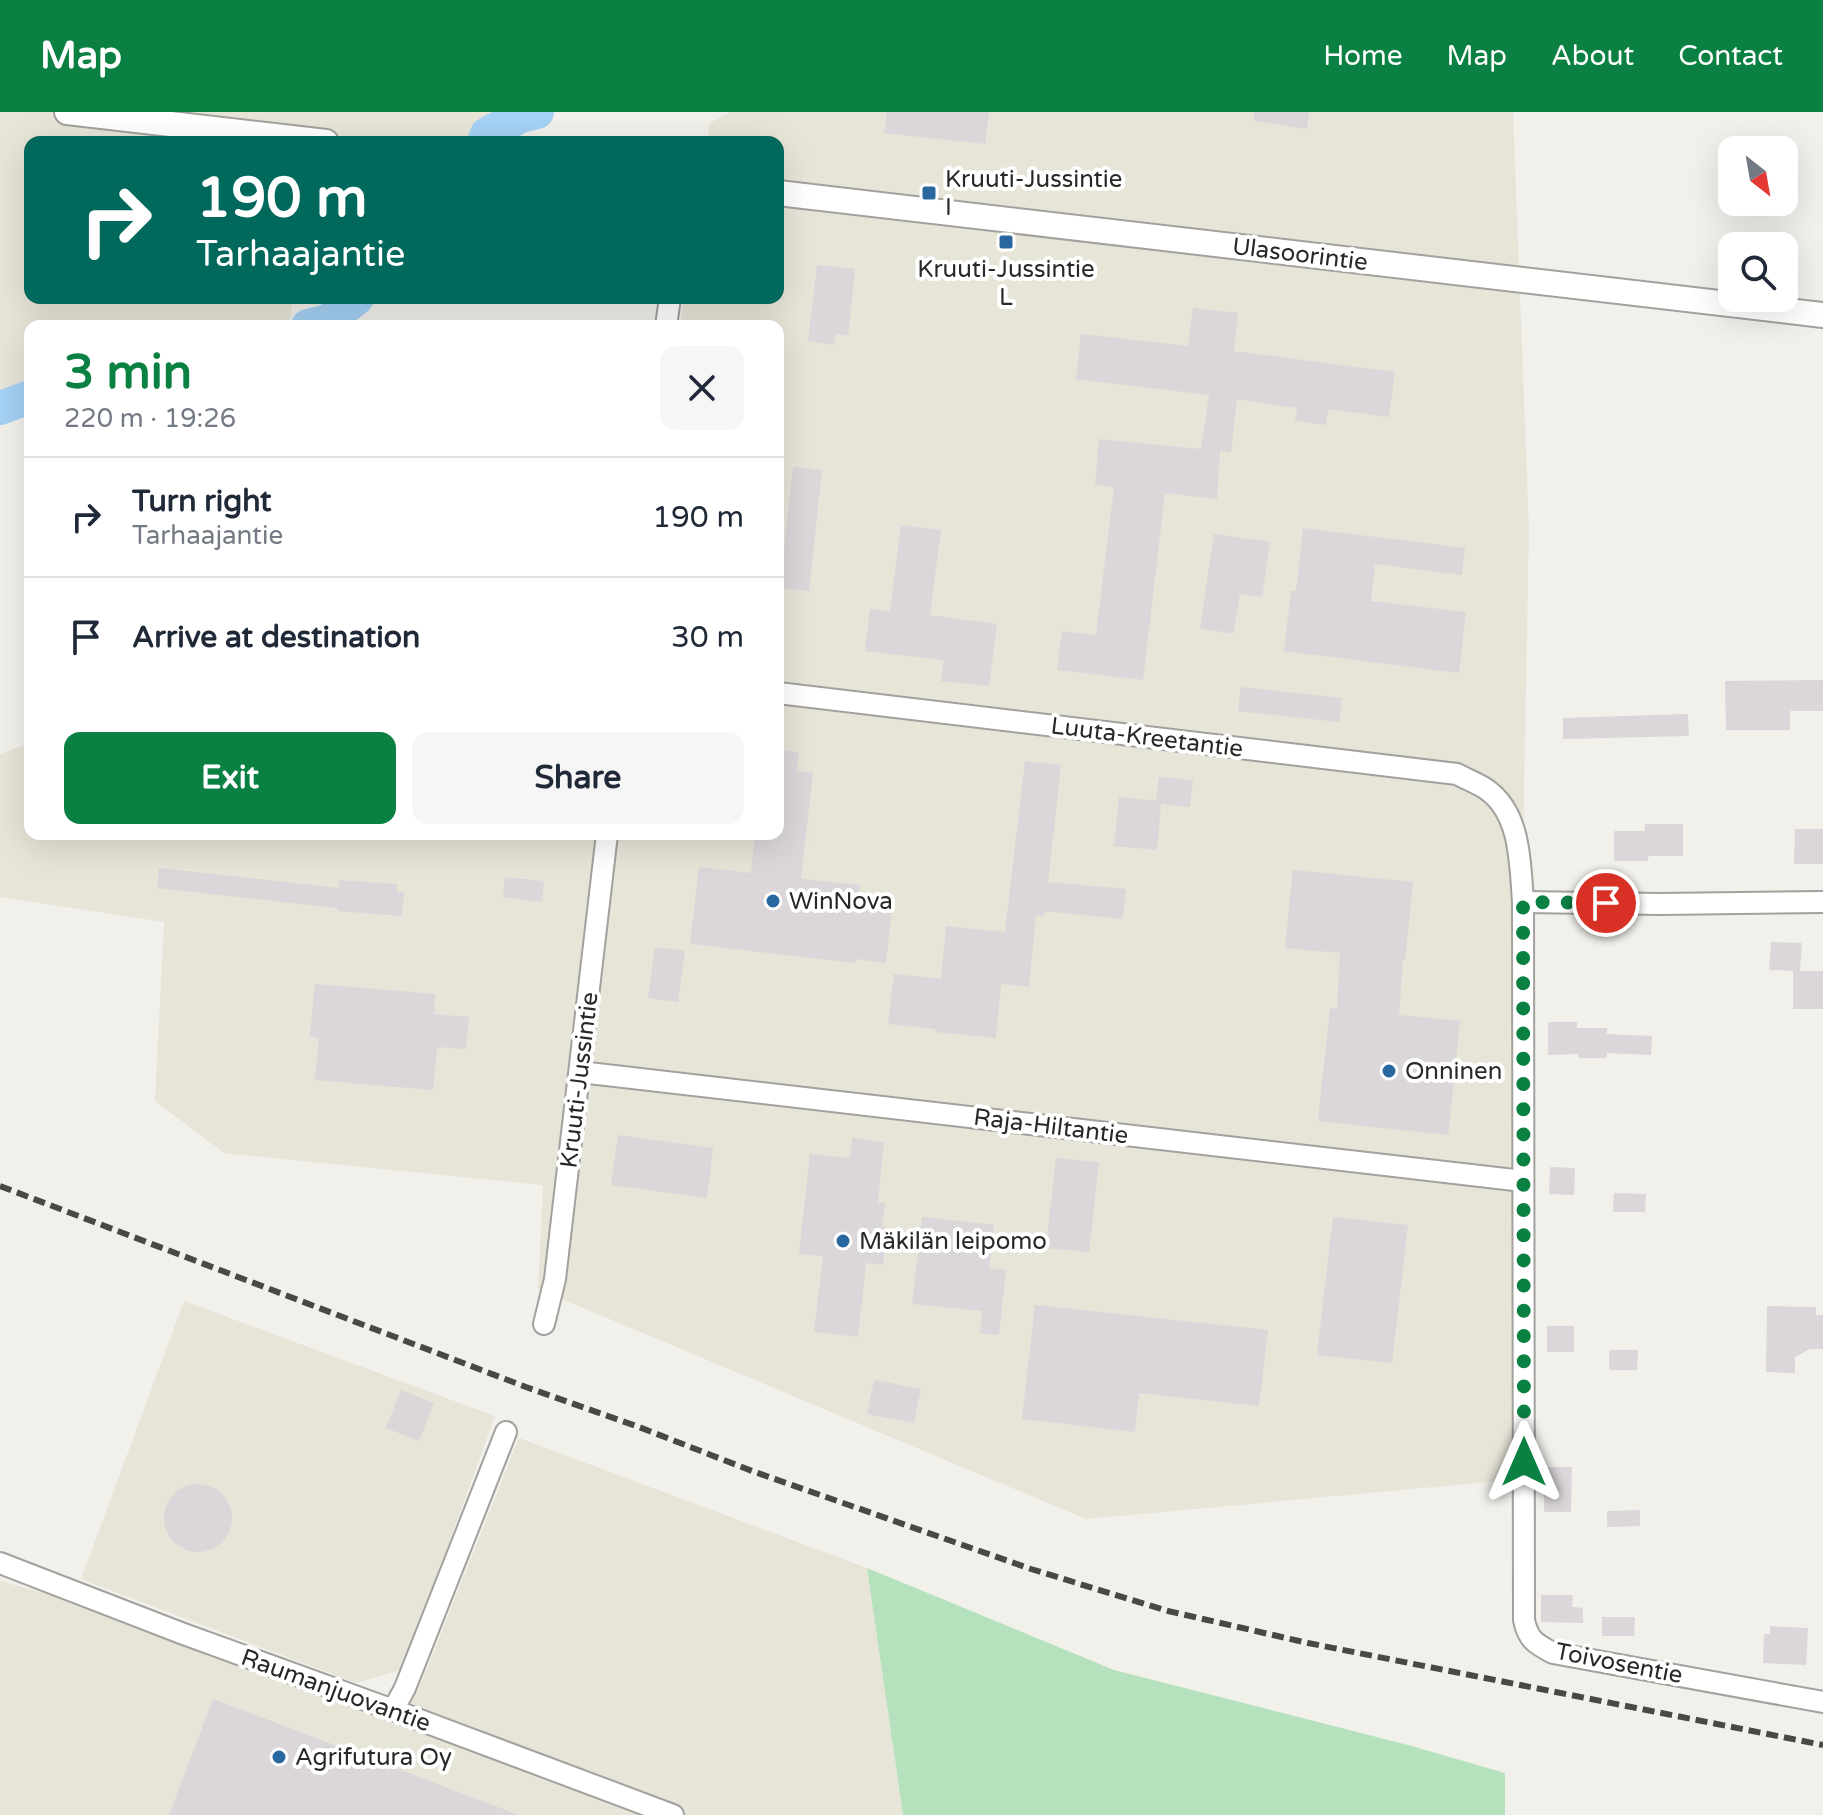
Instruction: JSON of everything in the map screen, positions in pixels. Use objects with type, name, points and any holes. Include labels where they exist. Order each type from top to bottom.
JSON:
[{"type":"street","points":[[67,112],[274,136]]},
{"type":"street","name":"Ulasoorintie","points":[[784,194],[1823,315]]},
{"type":"street","name":"Luuta-Kreetantie","points":[[784,694],[1457,774],[1486,789],[1505,808]]},
{"type":"street","name":"Toivosentie","points":[[1505,808],[1518,841],[1523,902],[1524,1620],[1527,1633],[1537,1645],[1553,1653],[1823,1702]]},
{"type":"street","name":"Kruuti-Jussintie","points":[[544,1324],[555,1279],[606,840]]},
{"type":"street","points":[[1523,902],[1823,902]]},
{"type":"street","name":"Raja-Hiltantie","points":[[580,1072],[1523,1181]]},
{"type":"street","points":[[393,1710],[410,1676],[506,1432]]},
{"type":"street","name":"Raumanjuovantie","points":[[0,1563],[673,1815]]},
{"type":"shaded area","points":[[0,112],[510,112],[481,136],[24,136],[24,304],[292,304],[289,320],[24,320],[24,397],[0,404]]},
{"type":"shaded area","points":[[730,112],[1513,112],[1529,528],[1511,1480],[1086,1519],[538,1289],[543,1185],[224,1153],[155,1101],[164,922],[0,897],[0,754],[24,745],[24,840],[784,840],[784,320],[681,320],[683,304],[784,304],[784,136],[708,136],[710,123]]},
{"type":"shaded area","points":[[184,1301],[495,1416],[403,1669],[356,1683],[81,1579]]},
{"type":"shaded area","points":[[519,1438],[867,1568],[903,1815],[0,1815],[0,1581],[70,1600],[350,1706],[418,1691]]},
{"type":"green space","points":[[867,1568],[1114,1670],[1505,1773],[1505,1815],[903,1815]]},
{"type":"building","points":[[887,112],[989,112],[985,144],[884,133]]},
{"type":"building","points":[[1254,112],[1309,112],[1307,129],[1254,121]]},
{"type":"building","points":[[817,265],[855,269],[848,336],[836,334],[834,345],[808,341]]},
{"type":"building","points":[[1193,308],[1238,313],[1234,351],[1395,372],[1389,417],[1328,409],[1326,425],[1295,421],[1297,408],[1237,399],[1231,452],[1220,451],[1217,499],[1165,493],[1143,680],[1057,670],[1062,631],[1096,635],[1114,487],[1095,485],[1099,439],[1201,449],[1209,395],[1076,379],[1081,334],[1188,346]]},
{"type":"building","points":[[793,467],[822,470],[809,591],[784,588],[784,551]]},
{"type":"building","points":[[901,525],[941,530],[930,615],[997,624],[989,686],[941,681],[944,660],[865,651],[870,609],[890,611]]},
{"type":"building","points":[[1303,528],[1465,548],[1462,575],[1375,564],[1371,601],[1466,612],[1459,673],[1284,651],[1291,591],[1296,591]]},
{"type":"building","points":[[1214,534],[1270,542],[1262,597],[1240,594],[1233,634],[1200,628]]},
{"type":"building","points":[[1823,680],[1823,711],[1790,711],[1790,730],[1726,730],[1725,681]]},
{"type":"building","points":[[1241,687],[1342,698],[1339,722],[1238,711]]},
{"type":"building","points":[[1688,714],[1689,736],[1563,739],[1563,718]]},
{"type":"building","points":[[784,751],[799,752],[797,771],[813,773],[801,879],[860,885],[857,904],[892,908],[886,963],[856,959],[856,963],[690,944],[699,867],[751,873],[754,840],[784,840]]},
{"type":"building","points":[[1025,761],[1061,765],[1048,882],[1126,889],[1123,919],[1044,911],[1044,916],[1036,915],[1029,987],[1001,984],[996,1038],[888,1024],[894,974],[941,979],[946,926],[1005,932]]},
{"type":"building","points":[[1159,777],[1193,780],[1190,807],[1161,804],[1157,850],[1114,846],[1119,797],[1156,801]]},
{"type":"building","points":[[1645,824],[1683,824],[1683,856],[1649,856],[1647,861],[1614,861],[1614,831],[1645,831]]},
{"type":"building","points":[[1795,829],[1823,829],[1823,864],[1794,864]]},
{"type":"building","points":[[159,868],[339,888],[339,880],[397,884],[397,892],[404,892],[402,916],[337,911],[337,908],[157,888]]},
{"type":"building","points":[[1293,870],[1413,882],[1399,1015],[1460,1021],[1448,1135],[1318,1121],[1330,1008],[1337,1009],[1340,953],[1285,948]]},
{"type":"building","points":[[505,877],[544,881],[542,902],[503,897]]},
{"type":"building","points":[[1771,942],[1802,943],[1800,971],[1769,970]]},
{"type":"building","points":[[655,947],[685,951],[678,1002],[648,998]]},
{"type":"building","points":[[1793,971],[1823,971],[1823,1009],[1793,1009]]},
{"type":"building","points":[[315,984],[435,994],[434,1014],[469,1017],[466,1049],[437,1047],[433,1090],[315,1080],[319,1038],[310,1037]]},
{"type":"building","points":[[1548,1022],[1577,1022],[1577,1028],[1607,1028],[1607,1034],[1652,1036],[1651,1055],[1607,1053],[1607,1058],[1579,1058],[1578,1054],[1548,1055]]},
{"type":"building","points":[[618,1135],[713,1148],[707,1198],[611,1185]]},
{"type":"building","name":"Mäkilän leipomo","points":[[852,1138],[884,1142],[878,1202],[885,1203],[882,1227],[887,1227],[883,1265],[866,1263],[858,1337],[814,1332],[823,1256],[799,1254],[810,1154],[850,1158]]},
{"type":"building","points":[[1056,1158],[1099,1162],[1089,1252],[1046,1248]]},
{"type":"building","points":[[1550,1167],[1575,1168],[1574,1195],[1549,1194]]},
{"type":"building","points":[[1614,1193],[1646,1194],[1645,1212],[1613,1212]]},
{"type":"building","points":[[922,1217],[994,1225],[989,1268],[1006,1270],[999,1335],[980,1333],[982,1311],[912,1304]]},
{"type":"building","points":[[1333,1217],[1408,1225],[1392,1363],[1317,1355]]},
{"type":"building","points":[[1035,1305],[1268,1330],[1259,1406],[1139,1393],[1135,1432],[1022,1419]]},
{"type":"building","points":[[1767,1306],[1816,1307],[1816,1315],[1823,1315],[1823,1349],[1810,1349],[1795,1357],[1795,1373],[1766,1372]]},
{"type":"building","points":[[1547,1326],[1574,1326],[1574,1352],[1547,1352]]},
{"type":"building","points":[[1609,1350],[1638,1350],[1637,1370],[1609,1370]]},
{"type":"building","points":[[874,1380],[921,1389],[914,1423],[867,1414]]},
{"type":"building","points":[[401,1390],[434,1403],[419,1441],[386,1428]]},
{"type":"building","points":[[1544,1467],[1572,1467],[1571,1512],[1544,1512]]},
{"type":"building","points":[[191,1484],[205,1484],[217,1489],[227,1499],[232,1518],[227,1537],[217,1547],[205,1552],[191,1552],[179,1547],[169,1537],[164,1525],[164,1511],[169,1499],[179,1489]]},
{"type":"building","points":[[1640,1510],[1640,1526],[1607,1527],[1607,1511]]},
{"type":"building","points":[[1541,1595],[1573,1595],[1572,1607],[1583,1608],[1583,1623],[1541,1622]]},
{"type":"building","points":[[1602,1617],[1635,1617],[1634,1636],[1602,1636]]},
{"type":"building","points":[[1770,1626],[1808,1628],[1806,1665],[1763,1663],[1764,1634],[1770,1634]]},
{"type":"building","name":"Agrifutura Oy","points":[[213,1699],[516,1814],[169,1815]]},
{"type":"waterway","points":[[486,136],[521,116],[537,112]]},
{"type":"waterway","points":[[329,320],[349,304]]},
{"type":"waterway","points":[[0,408],[24,399]]},
{"type":"railway","points":[[0,1186],[752,1471],[1031,1569],[1168,1611],[1308,1643],[1823,1745]]},
{"type":"place","name":"Kruuti-Jussintie I","points":[[929,193]]},
{"type":"place","name":"Kruuti-Jussintie L","points":[[1006,242]]},
{"type":"place","name":"WinNova","points":[[773,901]]},
{"type":"place","name":"Onninen","points":[[1389,1071]]},
{"type":"place","name":"Mäkilän leipomo","points":[[843,1241]]},
{"type":"place","name":"Agrifutura Oy","points":[[279,1757]]},
{"type":"route","points":[[1524,1462],[1523,902],[1606,903]]}]
